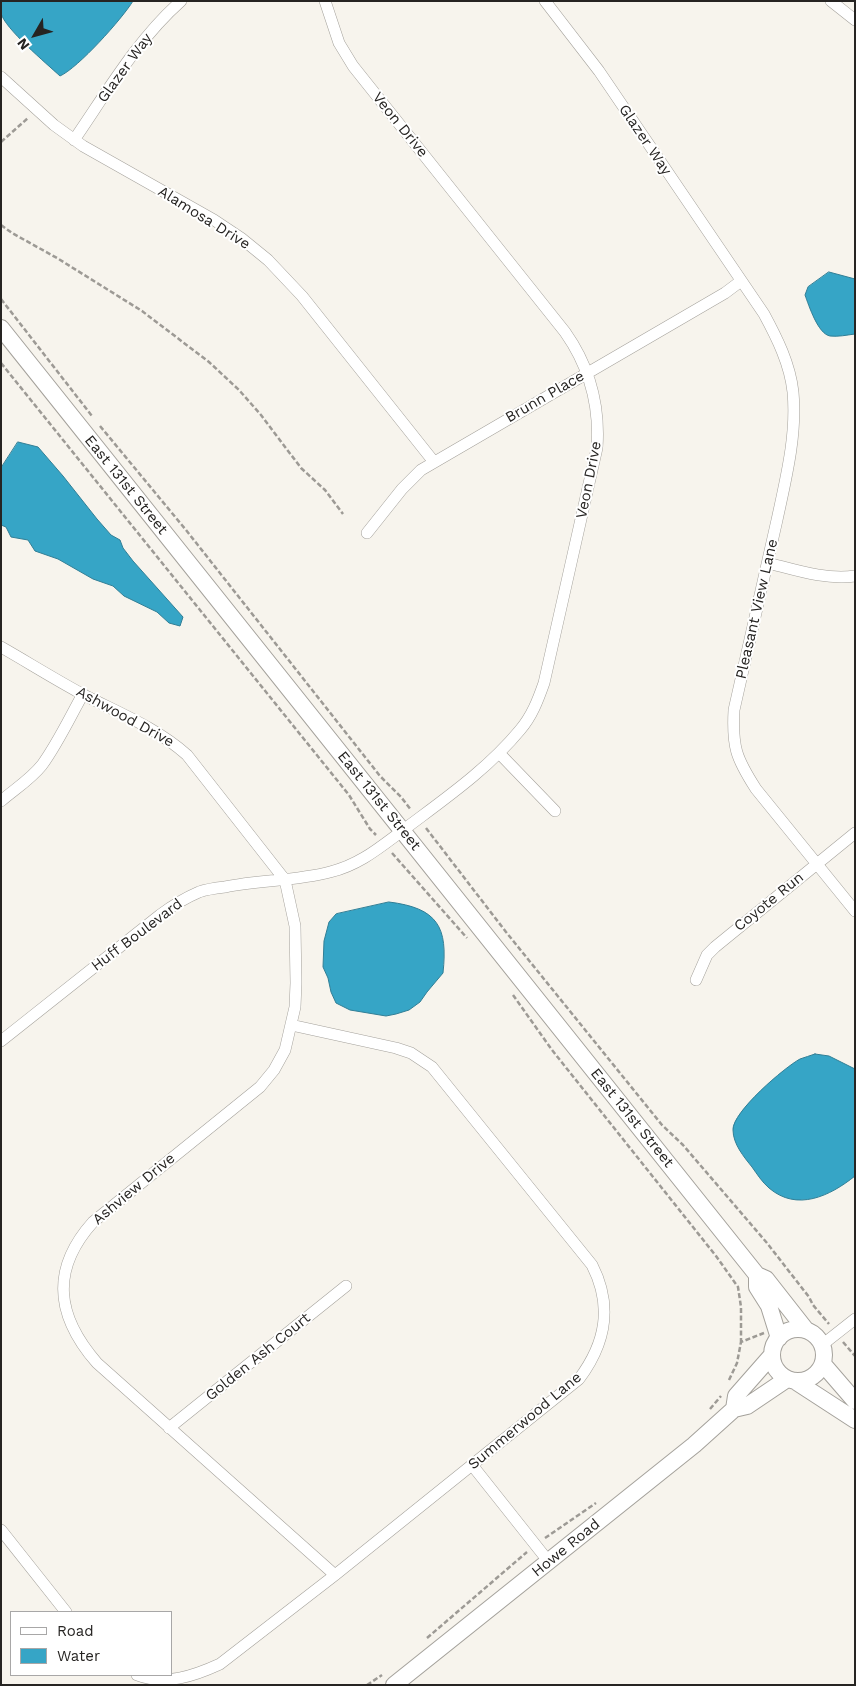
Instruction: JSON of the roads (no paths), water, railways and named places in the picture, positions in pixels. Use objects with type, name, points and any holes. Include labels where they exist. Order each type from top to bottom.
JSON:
[{"type":"street","name":"Glazer Way","points":[[74,140],[140,45],[181,1]]},
{"type":"street","name":"Veon Drive","points":[[325,1],[339,42],[353,66],[575,346],[596,401],[598,429],[596,448],[544,683],[536,706],[499,753],[470,778],[402,830]]},
{"type":"street","name":"Glazer Way","points":[[545,1],[599,71],[741,281]]},
{"type":"street","points":[[832,1],[855,20]]},
{"type":"street","name":"Alamosa Drive","points":[[1,77],[36,110],[74,140],[95,154],[221,224],[268,260],[302,296],[434,462]]},
{"type":"street","name":"Brunn Place","points":[[367,534],[402,489],[421,470],[719,296],[741,281]]},
{"type":"street","name":"Pleasant View Lane","points":[[741,281],[772,328],[785,358],[793,390],[794,408],[792,445],[768,563],[734,710],[735,750],[744,770],[756,789],[855,911]]},
{"type":"street","name":"East 131st Street","points":[[1,328],[757,1275],[766,1279],[806,1330]]},
{"type":"street","points":[[768,563],[840,578],[855,576]]},
{"type":"street","name":"Ashwood Drive","points":[[1,647],[83,694],[155,731],[176,745],[187,755],[285,880]]},
{"type":"street","points":[[1,800],[28,780],[41,766],[83,694]]},
{"type":"street","points":[[499,753],[554,811]]},
{"type":"street","name":"Huff Boulevard","points":[[1,1041],[160,915],[180,902],[201,891],[243,883],[285,880],[330,872],[350,866],[376,851],[402,830]]},
{"type":"street","name":"Coyote Run","points":[[696,980],[707,955],[715,947],[855,833]]},
{"type":"street","name":"Ashview Drive","points":[[285,880],[294,926],[296,983],[295,1007],[285,1050],[274,1070],[260,1087],[93,1222],[78,1241],[68,1263],[63,1290],[65,1310],[78,1339],[96,1363],[335,1575]]},
{"type":"street","name":"Summerwood Lane","points":[[138,1676],[158,1680],[178,1679],[198,1674],[220,1664],[335,1575],[579,1380],[592,1362],[600,1343],[604,1324],[605,1304],[600,1280],[592,1264],[432,1066],[411,1053],[396,1048],[291,1025]]},
{"type":"street","name":"East 131st Street","points":[[757,1275],[757,1287],[768,1306],[777,1333]]},
{"type":"street","name":"Golden Ash Court","points":[[170,1428],[346,1286]]},
{"type":"street","points":[[822,1345],[855,1319]]},
{"type":"street","points":[[791,1380],[805,1381],[812,1378],[818,1373],[823,1364],[824,1352],[822,1345],[806,1330],[791,1330],[777,1333],[772,1355],[774,1366],[778,1372],[855,1420]]},
{"type":"street","name":"Howe Road","points":[[734,1409],[736,1396],[772,1355]]},
{"type":"street","points":[[823,1364],[855,1401]]},
{"type":"street","name":"Howe Road","points":[[391,1678],[549,1562],[694,1445],[734,1409],[747,1406],[791,1380]]},
{"type":"street","points":[[472,1465],[549,1562]]},
{"type":"street","points":[[1,1530],[65,1611]]},
{"type":"water","points":[[1,1],[133,1],[99,42],[60,76],[27,46],[4,20],[1,13]]},
{"type":"water","points":[[829,272],[855,279],[855,334],[830,336],[826,334],[818,325],[812,312],[805,295],[808,287]]},
{"type":"water","points":[[18,442],[38,447],[111,535],[120,540],[123,548],[133,561],[183,617],[180,626],[169,623],[157,612],[124,596],[113,586],[93,579],[58,559],[35,551],[28,540],[11,537],[6,527],[1,525],[1,468]]},
{"type":"water","points":[[389,902],[419,909],[436,922],[444,943],[443,973],[420,1002],[409,1010],[386,1016],[350,1010],[336,1003],[323,967],[324,941],[329,922],[336,914]]},
{"type":"water","points":[[815,1054],[829,1056],[855,1069],[855,1176],[824,1195],[802,1200],[791,1199],[780,1195],[762,1181],[739,1150],[733,1130],[741,1112],[772,1080],[800,1059]]}]
